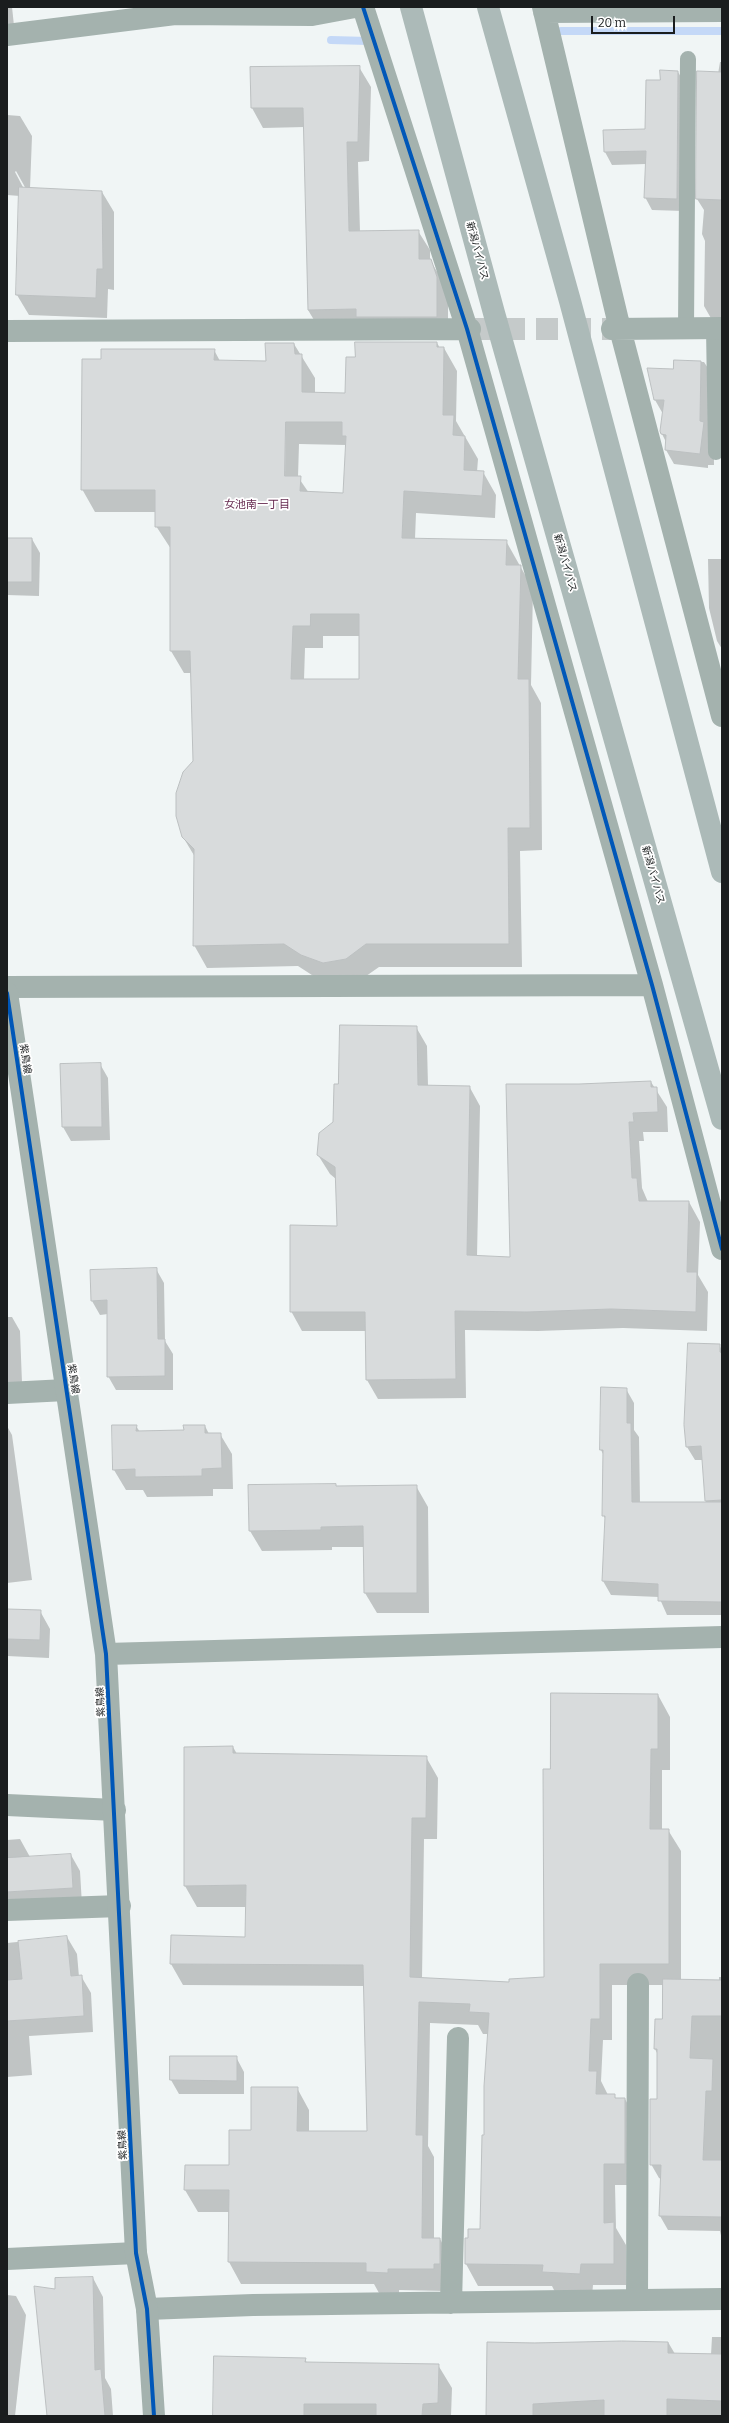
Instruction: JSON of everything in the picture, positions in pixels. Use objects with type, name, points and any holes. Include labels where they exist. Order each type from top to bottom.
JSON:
[{"type":"highway","name":"新潟バイパス","points":[[411,7],[498,329],[722,1119]]},
{"type":"highway","points":[[488,7],[572,309],[722,872]]},
{"type":"highway","points":[[498,7],[525,144]]},
{"type":"street","points":[[7,35],[175,14],[312,15],[355,7]]},
{"type":"street","points":[[364,7],[468,329],[652,985],[722,1249]]},
{"type":"street","points":[[722,11],[543,10],[616,329],[722,716]]},
{"type":"street","points":[[616,329],[718,328]]},
{"type":"street","points":[[7,331],[468,329]]},
{"type":"street","points":[[7,987],[652,985]]},
{"type":"street","name":"紫鳥線","points":[[7,992],[106,1654],[120,1906],[136,2252],[147,2309],[154,2416]]},
{"type":"street","points":[[7,1393],[66,1390]]},
{"type":"street","points":[[106,1654],[722,1637]]},
{"type":"street","points":[[7,1805],[115,1810]]},
{"type":"street","points":[[7,1910],[120,1906]]},
{"type":"street","points":[[637,2300],[638,1984]]},
{"type":"street","points":[[451,2303],[458,2038]]},
{"type":"street","points":[[7,2259],[136,2252]]},
{"type":"street","points":[[147,2309],[253,2305],[722,2299]]},
{"type":"lane","points":[[686,328],[688,59]]},
{"type":"lane","points":[[716,452],[718,328]]},
{"type":"building","points":[[360,66],[358,142],[347,142],[349,231],[419,230],[419,259],[431,259],[437,277],[437,317],[356,317],[356,309],[308,310],[303,108],[251,108],[250,67]]},
{"type":"building","points":[[660,70],[678,71],[677,199],[644,198],[646,151],[604,152],[603,130],[645,129],[646,80],[660,80]]},
{"type":"building","points":[[697,71],[722,72],[722,200],[696,199]]},
{"type":"building","points":[[19,187],[102,191],[103,269],[97,269],[96,298],[16,295]]},
{"type":"building","points":[[355,342],[437,342],[437,347],[444,347],[443,415],[454,415],[453,435],[465,436],[464,470],[484,471],[482,496],[404,491],[402,538],[507,540],[506,565],[521,565],[518,679],[529,679],[530,828],[508,828],[509,944],[366,944],[346,959],[323,963],[301,955],[284,944],[193,946],[194,849],[182,837],[176,816],[176,793],[183,772],[193,761],[190,651],[170,651],[170,527],[155,527],[155,490],[81,490],[82,359],[101,359],[101,349],[215,349],[214,360],[266,361],[265,343],[294,343],[295,354],[302,354],[302,392],[345,393],[346,357],[355,357]],"holes":[[[286,422],[342,422],[342,436],[346,436],[343,493],[300,491],[301,476],[285,476]],[[311,614],[359,614],[359,679],[291,679],[293,626],[310,626]]]},
{"type":"building","points":[[674,360],[701,361],[700,421],[704,422],[700,454],[665,450],[666,435],[661,434],[660,431],[664,400],[654,400],[647,368],[673,369]]},
{"type":"building","points":[[7,538],[32,538],[32,582],[7,582]]},
{"type":"building","points":[[340,1025],[417,1026],[418,1085],[470,1086],[467,1255],[510,1257],[506,1084],[579,1084],[651,1081],[651,1087],[657,1087],[658,1112],[633,1113],[634,1122],[629,1122],[632,1178],[637,1178],[639,1201],[689,1201],[687,1272],[697,1272],[696,1312],[611,1309],[527,1312],[455,1311],[456,1379],[366,1380],[365,1312],[290,1312],[290,1225],[337,1226],[335,1167],[317,1155],[319,1133],[333,1122],[334,1084],[338,1084]]},
{"type":"building","points":[[101,1063],[102,1127],[62,1127],[60,1064]]},
{"type":"building","points":[[157,1268],[158,1339],[165,1339],[165,1376],[107,1377],[107,1300],[91,1301],[90,1270]]},
{"type":"building","points":[[688,1343],[720,1344],[720,1352],[722,1353],[722,1500],[705,1501],[701,1446],[686,1447],[684,1425]]},
{"type":"building","points":[[601,1387],[627,1388],[627,1423],[631,1423],[632,1502],[722,1502],[722,1602],[658,1601],[658,1584],[602,1581],[605,1516],[602,1516],[603,1450],[600,1450]]},
{"type":"building","points":[[112,1425],[137,1425],[136,1431],[184,1430],[183,1425],[205,1425],[205,1433],[221,1433],[222,1468],[202,1469],[202,1476],[135,1477],[135,1469],[113,1470]]},
{"type":"building","points":[[336,1484],[336,1486],[417,1485],[417,1593],[364,1593],[363,1526],[321,1527],[321,1530],[249,1531],[248,1485]]},
{"type":"building","points":[[7,1609],[41,1610],[40,1640],[7,1639]]},
{"type":"building","points":[[551,1693],[658,1694],[658,1749],[651,1749],[650,1829],[669,1829],[669,1964],[600,1964],[600,2019],[591,2019],[589,2071],[597,2071],[596,2094],[615,2094],[615,2098],[625,2098],[625,2164],[604,2164],[604,2223],[614,2222],[614,2264],[581,2264],[580,2274],[542,2272],[543,2265],[465,2264],[465,2238],[468,2238],[468,2229],[480,2229],[482,2135],[484,2135],[484,2086],[489,2013],[469,2012],[470,2004],[419,2002],[416,2135],[423,2135],[422,2238],[440,2238],[440,2264],[434,2264],[434,2269],[388,2269],[388,2273],[366,2272],[366,2263],[228,2262],[229,2190],[184,2190],[185,2165],[229,2165],[229,2130],[251,2130],[251,2087],[298,2087],[297,2131],[367,2131],[363,1965],[170,1964],[171,1935],[245,1937],[246,1885],[184,1886],[184,1747],[233,1746],[233,1753],[427,1756],[426,1818],[412,1818],[410,1977],[509,1982],[509,1979],[544,1977],[543,1769],[550,1769]]},
{"type":"building","points":[[71,1854],[73,1888],[7,1892],[7,1858]]},
{"type":"building","points":[[67,1936],[71,1976],[82,1975],[84,2016],[7,2021],[7,1980],[22,1979],[18,1941]]},
{"type":"building","points":[[663,1979],[722,1980],[722,2016],[692,2016],[690,2058],[713,2059],[712,2091],[706,2091],[703,2160],[722,2160],[722,2217],[659,2216],[661,2165],[650,2165],[650,2099],[657,2099],[657,2049],[654,2049],[655,2019],[662,2019]]},
{"type":"building","points":[[170,2056],[237,2056],[237,2081],[170,2080]]},
{"type":"building","points":[[93,2277],[95,2370],[101,2369],[105,2416],[47,2416],[34,2286],[55,2289],[55,2278]]},
{"type":"building","points":[[622,2341],[668,2342],[668,2353],[722,2354],[722,2401],[667,2399],[667,2416],[604,2416],[604,2400],[533,2404],[533,2416],[486,2416],[487,2342],[534,2343]]},
{"type":"building","points":[[214,2356],[306,2358],[305,2362],[439,2364],[438,2403],[423,2404],[422,2416],[376,2416],[376,2404],[304,2404],[304,2416],[213,2416]]},
{"type":"waterway","points":[[561,31],[722,31]]},
{"type":"waterway","points":[[331,40],[368,41]]},
{"type":"tunnel","points":[[470,329],[612,329]]},
{"type":"cycle path","points":[[363,7],[467,329],[652,985],[722,1249]]},
{"type":"cycle path","points":[[7,993],[106,1654],[136,2253],[147,2309],[154,2416]]},
{"type":"district","name":"女池南一丁目","points":[[257,505]]}]
